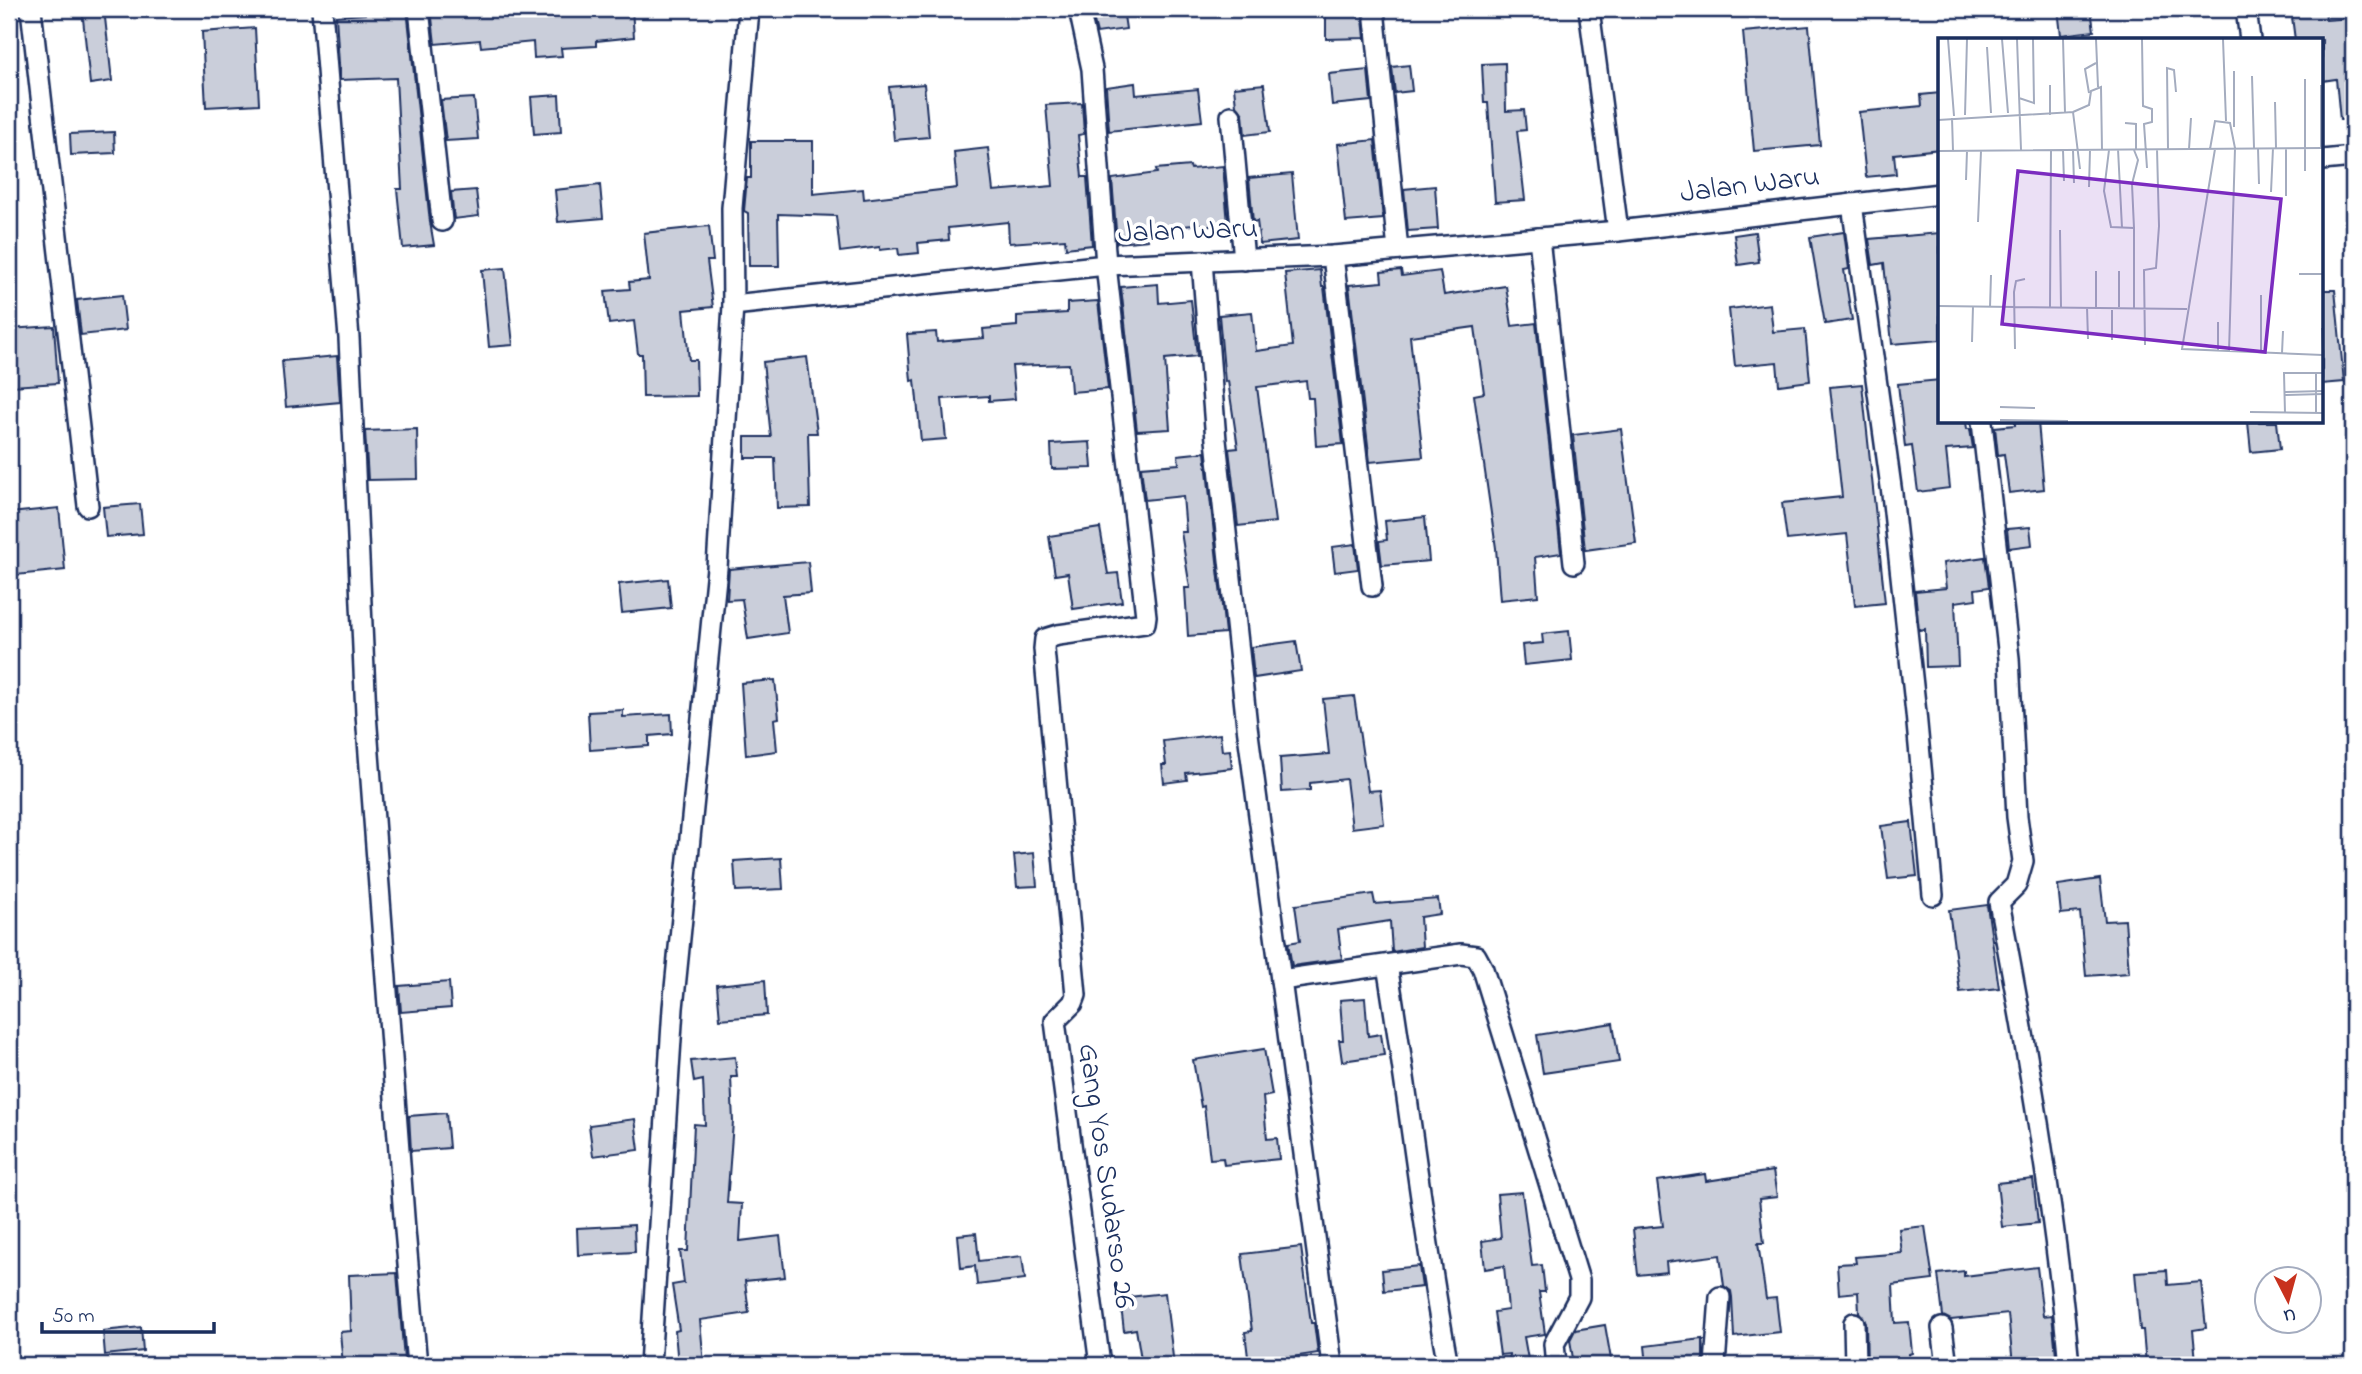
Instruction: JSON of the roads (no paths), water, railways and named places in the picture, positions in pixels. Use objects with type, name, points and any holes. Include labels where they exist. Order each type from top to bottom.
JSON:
[{"type":"street","points":[[31,9],[88,506]]},
{"type":"street","points":[[322,9],[349,338],[366,714],[417,1365]]},
{"type":"street","points":[[419,9],[442,221]]},
{"type":"street","points":[[650,1365],[673,1008],[717,568],[733,304],[732,208],[749,9]]},
{"type":"street","points":[[1079,9],[1091,69],[1106,265]]},
{"type":"street","points":[[1374,9],[1398,250]]},
{"type":"street","points":[[1589,9],[1618,231]]},
{"type":"street","points":[[2246,9],[2249,38]]},
{"type":"street","points":[[1231,116],[1244,260]]},
{"type":"street","points":[[2324,160],[2353,157]]},
{"type":"street","name":"Jalan Waru","points":[[733,304],[1106,265],[1333,256],[1618,231],[1938,194]]},
{"type":"street","points":[[1852,204],[1892,494],[1933,895]]},
{"type":"street","points":[[1539,238],[1574,563]]},
{"type":"street","points":[[1333,256],[1373,586]]},
{"type":"street","points":[[1202,261],[1216,440],[1245,712],[1332,1365]]},
{"type":"street","name":"Gang Yos Sudarso 26","points":[[1100,1365],[1055,1021],[1073,1003],[1076,995],[1045,639],[1145,623],[1106,265]]},
{"type":"street","points":[[1982,424],[2009,658],[2017,817],[2023,861],[2016,885],[1999,902],[2032,1080],[2061,1277],[2069,1365]]},
{"type":"street","points":[[1281,980],[1461,954],[1476,956],[1483,969],[1579,1280],[1579,1297],[1554,1344],[1556,1365]]},
{"type":"street","points":[[1387,965],[1406,1078],[1437,1311],[1448,1365]]},
{"type":"street","points":[[1715,1365],[1720,1297]]},
{"type":"street","points":[[1854,1323],[1855,1365]]},
{"type":"street","points":[[1942,1328],[1947,1365]]}]
